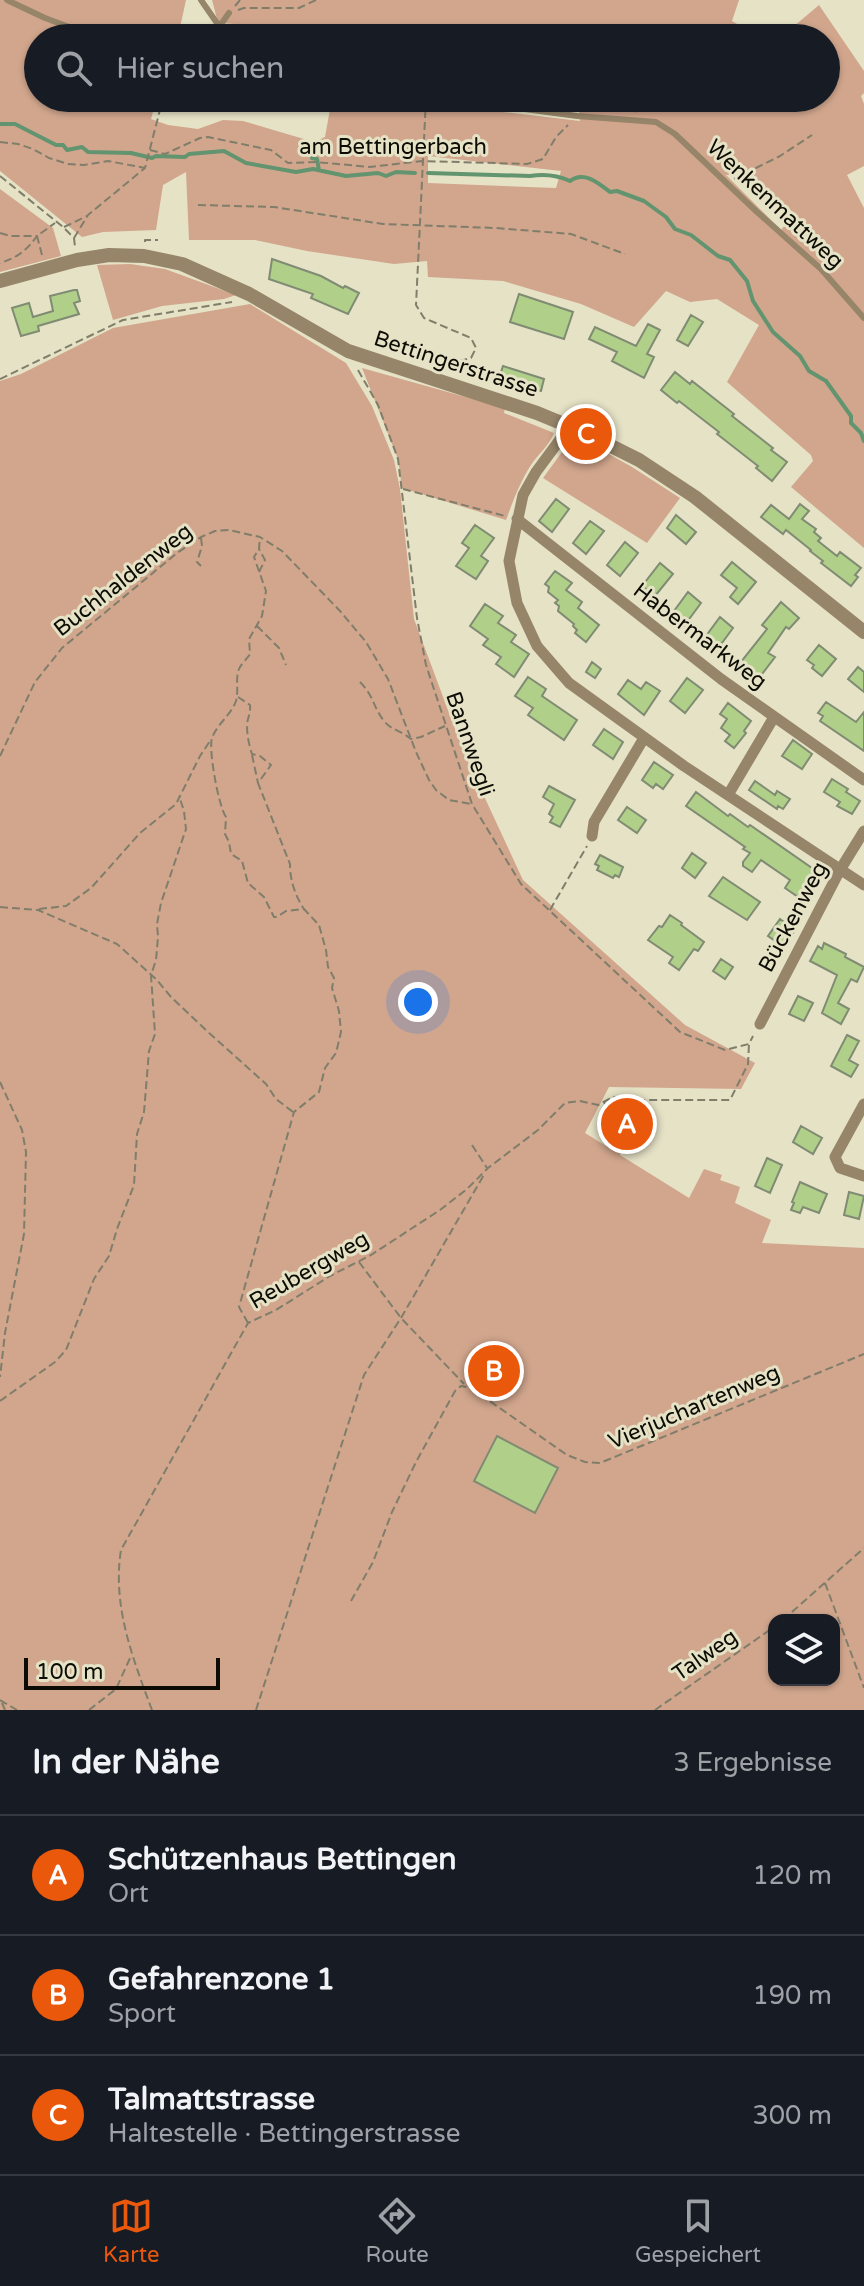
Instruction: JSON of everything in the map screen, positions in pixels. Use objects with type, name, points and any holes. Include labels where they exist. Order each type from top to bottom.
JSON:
[{"type":"street","name":"Bettingerstrasse","points":[[0,281],[77,260],[109,255],[144,256],[182,264],[249,294],[348,351],[534,412],[639,460],[695,497],[861,629]]},
{"type":"street","points":[[570,426],[523,495],[509,561],[517,603],[537,646],[569,683],[644,738],[864,885]]},
{"type":"street","name":"Habermarkweg","points":[[517,519],[721,679],[864,780]]},
{"type":"street","points":[[728,795],[774,717]]},
{"type":"street","points":[[592,836],[594,822],[644,738]]},
{"type":"street","name":"Bückenweg","points":[[760,1024],[840,870],[864,831]]},
{"type":"street","points":[[864,1104],[835,1157],[840,1168],[864,1176]]},
{"type":"lane","points":[[7,0],[61,24]]},
{"type":"lane","points":[[201,0],[218,24]]},
{"type":"lane","points":[[221,24],[229,13]]},
{"type":"lane","name":"Wenkenmattweg","points":[[547,112],[656,122],[675,134],[821,269],[864,318]]},
{"type":"path","points":[[229,13],[244,8],[299,8],[316,0]]},
{"type":"path","points":[[63,227],[88,215],[145,168],[160,112]]},
{"type":"path","points":[[416,374],[471,358],[476,348],[471,338],[424,318],[416,305],[425,112]]},
{"type":"path","points":[[634,121],[635,112]]},
{"type":"path","name":"am Bettingerbach","points":[[150,150],[165,154],[208,137],[271,150],[288,163],[370,167],[422,161],[527,164],[543,159],[556,137],[577,116]]},
{"type":"path","points":[[726,183],[780,156],[812,135]]},
{"type":"path","points":[[0,142],[18,144],[68,164],[108,161],[145,168]]},
{"type":"path","points":[[0,176],[74,238],[77,260]]},
{"type":"path","points":[[198,205],[274,207],[383,224],[571,234],[625,254]]},
{"type":"path","points":[[74,238],[88,215]]},
{"type":"path","points":[[0,263],[27,250],[37,236],[57,222]]},
{"type":"path","points":[[0,233],[37,236]]},
{"type":"path","points":[[37,236],[45,268]]},
{"type":"path","points":[[0,379],[123,320],[241,300],[249,294]]},
{"type":"path","name":"Bannwegli","points":[[348,351],[378,405],[398,459],[417,618],[426,665],[472,804],[521,884],[680,1032],[725,1050],[749,1044]]},
{"type":"path","points":[[402,488],[517,519]]},
{"type":"path","name":"Buchhaldenweg","points":[[0,756],[35,682],[62,648],[177,553],[201,537],[215,531],[229,530],[260,537],[282,551],[340,611],[366,642],[388,679],[429,780],[449,800],[472,804]]},
{"type":"path","points":[[201,537],[202,546],[197,562],[201,566]]},
{"type":"path","points":[[0,907],[38,910],[66,906],[91,888],[140,833],[176,804],[237,697],[239,668],[250,654],[249,639],[262,616],[266,591],[254,557],[259,549],[260,537]]},
{"type":"path","points":[[259,549],[265,560],[259,573]]},
{"type":"path","points":[[256,626],[279,648],[286,665]]},
{"type":"path","points":[[360,682],[370,692],[386,724],[411,739],[446,726]]},
{"type":"path","points":[[237,697],[250,705],[251,713],[246,724],[258,783],[290,864],[294,890],[304,909],[319,925],[328,967],[334,978],[332,988],[341,1032],[336,1053],[325,1068],[319,1092],[294,1112],[239,1307],[248,1323]]},
{"type":"path","points":[[211,741],[217,790],[226,817],[225,834],[231,854],[242,861],[248,883],[264,897],[274,917],[286,911],[304,909]]},
{"type":"path","points":[[252,754],[271,765],[258,783]]},
{"type":"path","points":[[0,1401],[55,1362],[66,1350],[94,1279],[109,1256],[134,1185],[137,1134],[144,1112],[149,1051],[155,1034],[151,975],[156,960],[161,903],[186,829],[179,796]]},
{"type":"path","points":[[550,911],[592,836]]},
{"type":"path","points":[[38,910],[117,944],[266,1084],[276,1099],[294,1112]]},
{"type":"path","points":[[749,1044],[760,1024]]},
{"type":"path","name":"Reubergweg","points":[[152,1710],[131,1654],[121,1613],[118,1565],[121,1550],[248,1323],[276,1310],[440,1210],[538,1130],[565,1103],[580,1101],[598,1105],[613,1097],[730,1100],[748,1064],[749,1044]]},
{"type":"path","points":[[0,1082],[22,1130],[26,1152],[24,1234],[0,1377]]},
{"type":"path","points":[[603,1102],[617,1109],[613,1117]]},
{"type":"path","points":[[256,1710],[364,1375],[401,1318],[488,1168],[472,1145]]},
{"type":"path","name":"Vierjuchartenweg","points":[[358,1261],[401,1318],[462,1380],[464,1386],[567,1455],[585,1462],[600,1463],[864,1354]]},
{"type":"path","points":[[351,1601],[373,1562],[392,1512],[431,1433],[455,1391],[464,1386]]},
{"type":"path","points":[[790,1614],[864,1548]]},
{"type":"path","points":[[825,1583],[864,1688]]},
{"type":"path","name":"Talweg","points":[[655,1710],[768,1631]]},
{"type":"path","points":[[89,1710],[116,1689],[131,1654]]},
{"type":"path","points":[[1,1701],[5,1710]]},
{"type":"path","points":[[1,1701],[17,1710]]},
{"type":"shaded area","points":[[0,0],[186,0],[181,24],[24,24],[24,112],[153,112],[151,119],[198,129],[223,120],[243,121],[314,142],[325,137],[329,112],[503,112],[580,121],[579,112],[840,112],[840,36],[864,71],[864,93],[861,96],[864,104],[864,166],[847,175],[864,208],[864,548],[791,487],[813,461],[811,455],[727,382],[759,325],[717,299],[690,302],[666,291],[634,327],[581,304],[503,281],[428,277],[427,261],[394,264],[255,240],[189,240],[186,172],[163,185],[156,230],[103,232],[82,237],[0,171]],"holes":[[[428,156],[561,171],[556,188],[428,183]],[[744,170],[794,213],[781,230],[726,175]]]},
{"type":"shaded area","points":[[212,0],[739,0],[732,21],[737,24],[218,23]]},
{"type":"shaded area","points":[[819,5],[832,24],[797,24]]},
{"type":"shaded area","points":[[0,189],[53,228],[61,256],[0,272]]},
{"type":"shaded area","points":[[130,264],[165,269],[236,295],[162,306],[113,320],[97,265]]},
{"type":"shaded area","points":[[250,304],[346,363],[372,406],[394,460],[414,619],[464,753],[523,880],[685,1025],[755,1063],[741,1089],[609,1087],[585,1133],[606,1146],[617,1126],[631,1134],[620,1155],[689,1198],[704,1169],[722,1175],[720,1180],[740,1187],[735,1203],[771,1220],[762,1243],[864,1248],[864,1710],[0,1710],[0,381],[21,374],[113,328]]},
{"type":"shaded area","points":[[362,368],[505,408],[504,413],[554,433],[527,471],[506,520],[402,488],[398,459]]},
{"type":"shaded area","points":[[584,440],[680,498],[647,543],[543,478],[565,448],[581,444]]},
{"type":"building","points":[[272,259],[359,293],[348,314],[311,298],[313,294],[269,279]]},
{"type":"building","points":[[77,290],[80,301],[74,303],[79,314],[38,326],[39,331],[21,336],[12,308],[29,303],[33,317],[53,311],[50,296]]},
{"type":"building","points":[[519,294],[573,312],[564,339],[510,322]]},
{"type":"building","points":[[691,315],[703,322],[688,346],[677,340]]},
{"type":"building","points":[[648,324],[660,330],[647,354],[654,357],[644,378],[612,361],[617,352],[589,339],[595,327],[636,346]]},
{"type":"building","points":[[503,366],[544,379],[541,391],[499,378]]},
{"type":"building","points":[[675,372],[690,384],[692,381],[734,414],[732,416],[787,462],[772,481],[717,434],[719,432],[661,390]]},
{"type":"building","points":[[556,499],[569,509],[552,532],[539,521]]},
{"type":"building","points":[[800,504],[809,511],[802,519],[816,529],[814,532],[821,538],[818,541],[837,556],[840,552],[861,568],[851,586],[786,530],[783,534],[761,517],[771,505],[789,519]]},
{"type":"building","points":[[676,515],[696,532],[686,544],[667,528]]},
{"type":"building","points":[[590,521],[604,531],[586,554],[573,543]]},
{"type":"building","points":[[475,525],[494,538],[481,556],[488,561],[476,579],[456,566],[469,548],[462,543]]},
{"type":"building","points":[[625,542],[638,553],[620,576],[607,565]]},
{"type":"building","points":[[732,562],[756,582],[738,604],[730,597],[737,588],[721,575]]},
{"type":"building","points":[[660,563],[673,574],[655,596],[642,586]]},
{"type":"building","points":[[555,571],[572,583],[566,590],[582,602],[578,608],[599,625],[586,642],[575,633],[574,624],[558,611],[559,606],[555,603],[558,600],[548,592],[549,587],[545,584]]},
{"type":"building","points":[[688,592],[701,603],[684,626],[671,615]]},
{"type":"building","points":[[781,602],[799,618],[789,629],[786,627],[768,653],[775,657],[759,678],[741,662],[767,629],[762,625]]},
{"type":"building","points":[[485,604],[503,616],[498,623],[516,635],[511,642],[529,654],[514,677],[496,664],[501,657],[483,645],[488,639],[470,626]]},
{"type":"building","points":[[720,617],[733,628],[716,651],[703,640]]},
{"type":"building","points":[[819,645],[836,659],[822,676],[807,660]]},
{"type":"building","points":[[592,662],[601,669],[595,678],[586,672]]},
{"type":"building","points":[[858,667],[864,672],[864,692],[848,679]]},
{"type":"building","points":[[528,677],[546,689],[542,696],[577,720],[564,740],[528,715],[533,708],[515,696]]},
{"type":"building","points":[[687,678],[703,690],[685,713],[670,701]]},
{"type":"building","points":[[628,680],[641,689],[646,682],[660,691],[644,715],[618,694]]},
{"type":"building","points":[[826,702],[856,722],[864,712],[864,751],[820,721],[823,716],[818,713]]},
{"type":"building","points":[[728,703],[751,721],[734,748],[725,741],[730,735],[721,728],[727,719],[720,714]]},
{"type":"building","points":[[604,729],[623,742],[613,759],[593,745]]},
{"type":"building","points":[[793,740],[812,754],[802,769],[782,756]]},
{"type":"building","points":[[654,762],[673,775],[663,789],[656,784],[653,788],[642,780]]},
{"type":"building","points":[[832,779],[860,801],[852,814],[837,806],[840,802],[824,792]]},
{"type":"building","points":[[755,781],[775,795],[777,791],[790,799],[783,809],[778,806],[777,809],[749,790]]},
{"type":"building","points":[[549,786],[575,800],[560,827],[550,822],[553,817],[549,814],[554,804],[543,797]]},
{"type":"building","points":[[696,792],[728,816],[730,814],[748,827],[750,825],[822,875],[804,901],[785,888],[790,880],[761,860],[752,872],[743,866],[750,853],[743,849],[745,847],[686,806]]},
{"type":"building","points":[[627,807],[646,820],[637,833],[618,820]]},
{"type":"building","points":[[692,853],[706,863],[695,878],[682,868]]},
{"type":"building","points":[[600,855],[623,867],[619,877],[615,875],[613,878],[597,870],[599,866],[595,864]]},
{"type":"building","points":[[723,877],[760,902],[747,920],[709,896]]},
{"type":"building","points":[[670,915],[704,942],[698,951],[694,949],[679,970],[669,963],[673,957],[648,940]]},
{"type":"building","points":[[780,919],[795,930],[784,947],[768,936]]},
{"type":"building","points":[[824,943],[864,967],[857,982],[851,979],[838,1003],[849,1009],[841,1024],[822,1013],[837,975],[810,961],[818,946],[822,949]]},
{"type":"building","points":[[721,959],[733,967],[725,979],[713,971]]},
{"type":"building","points":[[798,996],[813,1003],[804,1021],[789,1014]]},
{"type":"building","points":[[847,1035],[859,1041],[849,1060],[858,1065],[851,1077],[831,1066]]},
{"type":"building","points":[[623,1115],[637,1122],[631,1134],[616,1126]]},
{"type":"building","points":[[801,1126],[822,1138],[813,1154],[793,1142]]},
{"type":"building","points":[[767,1158],[782,1165],[770,1193],[755,1186]]},
{"type":"building","points":[[800,1182],[827,1194],[819,1213],[803,1207],[800,1213],[791,1210]]},
{"type":"building","points":[[849,1192],[864,1196],[859,1219],[844,1215]]},
{"type":"building","points":[[497,1436],[558,1468],[535,1513],[474,1481]]},
{"type":"waterway","points":[[0,124],[15,124],[56,145],[63,145],[67,150],[82,147],[88,152],[131,153],[152,158],[224,151],[246,163],[296,172],[313,169],[346,176],[415,173]]},
{"type":"waterway","points":[[312,158],[317,159],[319,170]]},
{"type":"waterway","points":[[428,173],[545,175],[570,181],[585,177],[610,192],[617,191],[644,201],[666,217],[675,229],[691,235],[718,256],[730,260],[747,281],[753,301],[773,332],[800,356],[809,371],[826,381],[864,441]]},
{"type":"place","name":"Talmattstrasse","points":[[586,434]]},
{"type":"place","name":"Schützenhaus Bettingen","points":[[627,1124]]},
{"type":"place","name":"Gefahrenzone 1","points":[[494,1371]]}]
